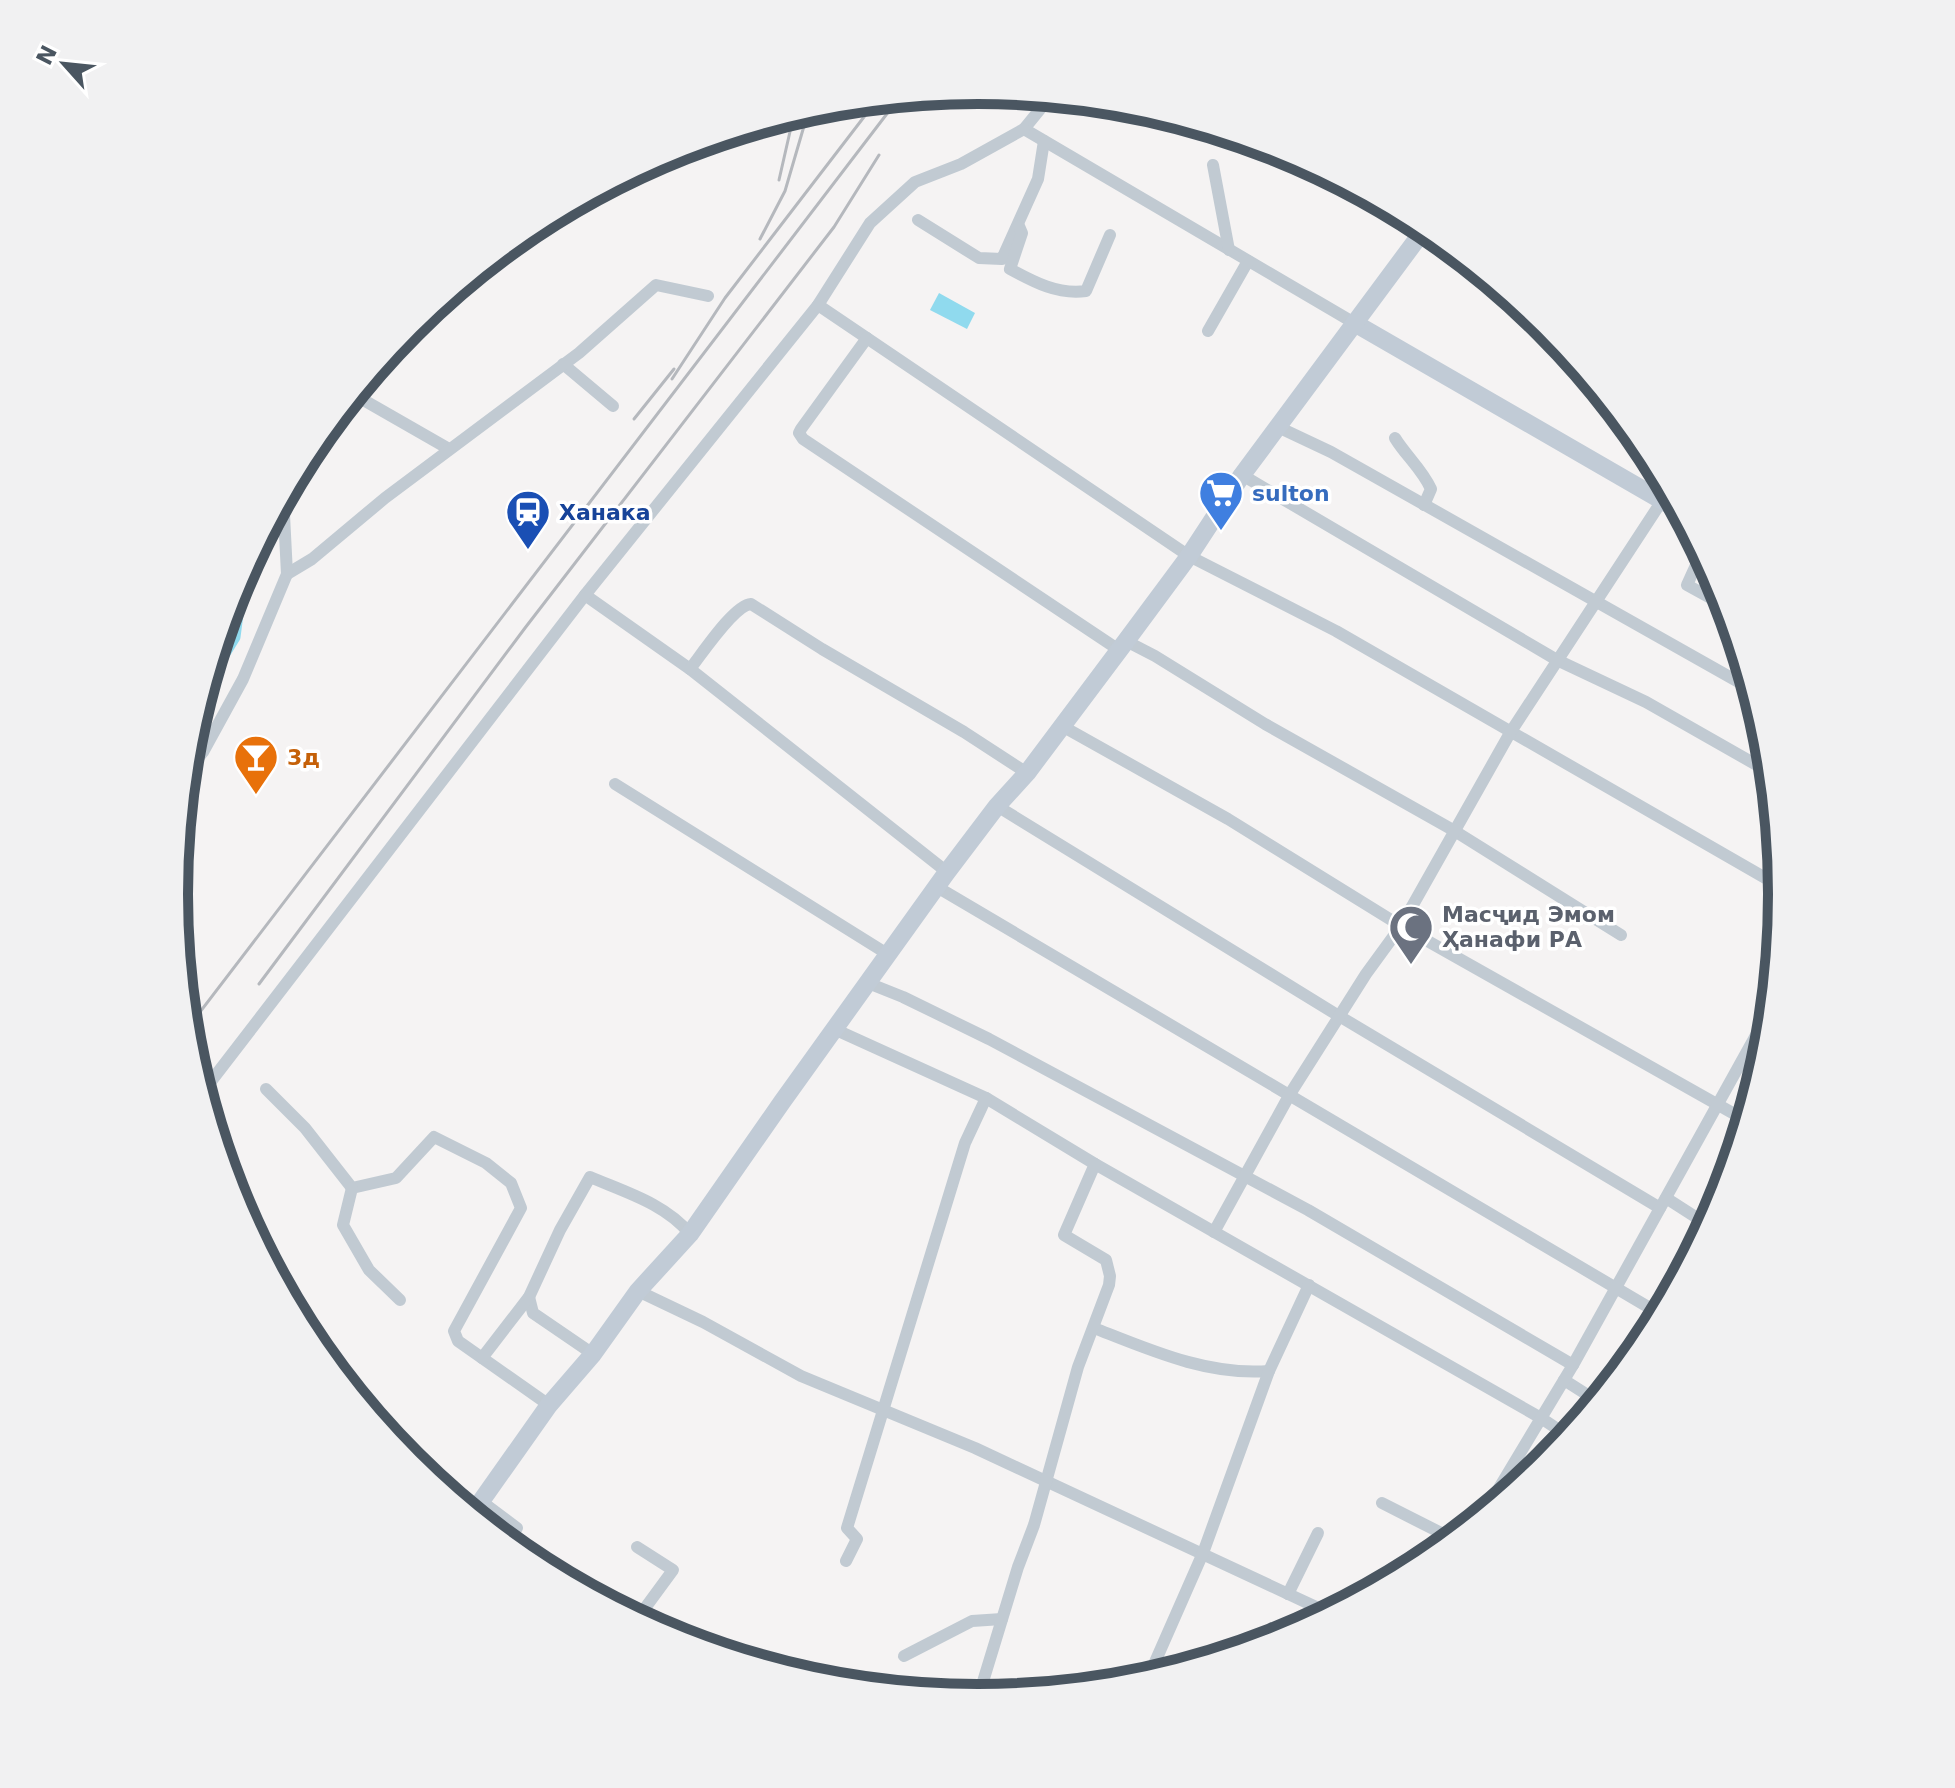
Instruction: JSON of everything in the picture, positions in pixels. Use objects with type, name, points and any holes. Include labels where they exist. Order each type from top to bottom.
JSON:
[{"type":"street","points":[[210,1082],[585,595],[818,305],[870,223],[915,182],[961,164],[1024,129],[1042,107]]},
{"type":"street","points":[[1024,129],[1356,324],[1656,489]]},
{"type":"street","points":[[918,220],[979,258],[1002,259],[1038,179],[1044,141]]},
{"type":"street","points":[[1213,165],[1229,250]]},
{"type":"street","points":[[1018,223],[1022,233],[1010,269],[1042,286],[1074,293],[1086,291],[1110,235]]},
{"type":"street","points":[[477,1505],[549,1405],[593,1354],[638,1291],[690,1234],[942,879],[997,806],[1027,773],[1189,556],[1242,475],[1418,238]]},
{"type":"street","points":[[1208,331],[1248,261]]},
{"type":"street","points":[[287,574],[312,559],[449,449],[563,364],[656,285],[708,296]]},
{"type":"street","points":[[818,305],[1189,556],[1336,631],[1767,879]]},
{"type":"street","points":[[867,338],[801,429],[799,433],[803,439],[1122,646],[1155,656],[1265,724],[1453,830],[1621,935]]},
{"type":"street","points":[[563,364],[613,406]]},
{"type":"street","points":[[362,400],[449,449]]},
{"type":"street","points":[[1278,427],[1331,452],[1739,682]]},
{"type":"street","points":[[1395,438],[1423,472],[1431,489],[1424,505]]},
{"type":"street","points":[[1242,475],[1557,660],[1646,702],[1756,765]]},
{"type":"street","points":[[1214,1232],[1290,1094],[1401,926],[1510,733],[1663,500]]},
{"type":"street","points":[[200,755],[243,679],[287,574],[284,516]]},
{"type":"street","points":[[1696,566],[1687,585],[1709,597]]},
{"type":"street","points":[[585,595],[690,669],[942,879],[1290,1094],[1650,1308]]},
{"type":"street","points":[[690,669],[732,617],[743,606],[751,604],[1027,773]]},
{"type":"street","points":[[1062,726],[1228,819],[1401,926],[1736,1115]]},
{"type":"street","points":[[615,784],[889,955]]},
{"type":"street","points":[[997,806],[1339,1016],[1697,1219]]},
{"type":"street","points":[[868,983],[989,1039],[1246,1176],[1573,1365]]},
{"type":"street","points":[[834,1029],[986,1098],[1095,1164],[1558,1429]]},
{"type":"street","points":[[1500,1486],[1573,1365],[1754,1039]]},
{"type":"street","points":[[266,1089],[305,1128],[352,1188]]},
{"type":"street","points":[[846,1561],[857,1539],[847,1528],[882,1409],[965,1143],[986,1098]]},
{"type":"street","points":[[352,1188],[396,1178],[434,1137],[486,1163],[511,1183],[521,1208],[454,1331],[458,1341],[549,1405]]},
{"type":"street","points":[[982,1684],[1034,1525],[1078,1367],[1109,1285],[1109,1265],[1098,1254],[1064,1235],[1095,1164]]},
{"type":"street","points":[[482,1358],[529,1297],[560,1230],[590,1177],[678,1219],[690,1234]]},
{"type":"street","points":[[352,1188],[343,1225],[369,1270],[400,1300]]},
{"type":"street","points":[[1154,1664],[1203,1553],[1269,1371],[1309,1285]]},
{"type":"street","points":[[638,1291],[703,1322],[801,1376],[975,1448],[1317,1607]]},
{"type":"street","points":[[529,1297],[533,1313],[593,1354]]},
{"type":"street","points":[[1094,1328],[1178,1360],[1234,1373],[1269,1371]]},
{"type":"street","points":[[1564,1380],[1588,1395]]},
{"type":"street","points":[[1382,1503],[1441,1533]]},
{"type":"street","points":[[487,1512],[517,1528],[513,1533]]},
{"type":"street","points":[[1288,1594],[1318,1533]]},
{"type":"street","points":[[637,1547],[673,1570],[644,1610]]},
{"type":"street","points":[[904,1656],[972,1621],[1002,1619]]},
{"type":"water","points":[[939,293],[975,313],[967,329],[930,310]]},
{"type":"waterway","points":[[225,653],[235,637],[237,619]]},
{"type":"railway","points":[[197,1016],[890,109]]},
{"type":"railway","points":[[672,379],[725,298],[868,112]]},
{"type":"railway","points":[[760,239],[785,191],[805,123]]},
{"type":"railway","points":[[779,180],[791,127]]},
{"type":"railway","points":[[259,984],[525,628],[834,227],[879,155]]},
{"type":"railway","points":[[634,419],[674,369]]},
{"type":"place","name":"sulton","points":[[1221,532]]},
{"type":"place","name":"Ханака","points":[[528,551]]},
{"type":"place","name":"3д","points":[[256,796]]},
{"type":"place","name":"Масҷид Эмом Ҳанафи РА","points":[[1411,966]]}]
